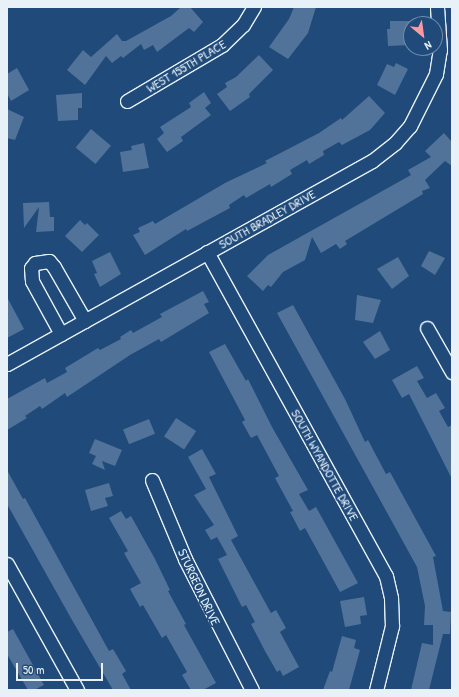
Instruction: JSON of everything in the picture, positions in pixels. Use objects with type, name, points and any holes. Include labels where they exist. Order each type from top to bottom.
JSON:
[{"type":"street","name":"WEST 155TH PLACE","points":[[127,101],[222,45],[243,25],[254,7]]},
{"type":"street","name":"SOUTH BRADLEY DRIVE","points":[[7,364],[372,161],[396,143],[410,126],[436,74],[440,50],[437,7]]},
{"type":"street","name":"SOUTH WYANDOTTE DRIVE","points":[[208,252],[386,576],[391,598],[392,626],[376,690]]},
{"type":"street","points":[[62,334],[32,281],[31,268],[35,263],[48,261],[54,266],[85,321]]},
{"type":"street","points":[[427,328],[452,372]]},
{"type":"street","name":"STURGEON DRIVE","points":[[152,480],[185,559],[252,690]]},
{"type":"street","points":[[7,564],[77,690]]},
{"type":"building","points":[[181,7],[190,7],[203,22],[194,32],[189,28],[157,52],[153,45],[144,50],[141,44],[123,58],[121,56],[112,63],[106,56],[85,85],[67,70],[83,50],[91,57],[117,34],[122,41],[126,41],[171,16]]},
{"type":"building","points":[[294,7],[316,7],[308,33],[288,59],[269,47],[289,19]]},
{"type":"building","points":[[390,21],[403,21],[403,45],[388,46],[387,29],[390,29]]},
{"type":"building","points":[[259,55],[273,70],[249,94],[250,97],[230,111],[217,94],[227,87],[225,83],[236,77]]},
{"type":"building","points":[[396,63],[408,69],[395,95],[377,85],[387,64],[394,67]]},
{"type":"building","points":[[17,68],[29,90],[11,101],[7,93],[7,74]]},
{"type":"building","points":[[204,92],[211,103],[205,108],[211,115],[181,137],[183,141],[167,152],[157,139],[164,133],[160,127],[191,107],[189,103]]},
{"type":"building","points":[[82,93],[82,108],[78,108],[78,120],[58,121],[56,95]]},
{"type":"building","points":[[369,96],[385,113],[370,130],[342,145],[339,142],[323,151],[324,155],[309,164],[307,160],[290,170],[292,174],[271,187],[270,184],[246,198],[244,195],[229,205],[230,208],[187,231],[186,229],[145,255],[133,235],[140,232],[138,228],[153,221],[155,224],[225,183],[267,163],[265,161],[319,133],[341,118],[342,120]]},
{"type":"building","points":[[7,109],[24,117],[15,140],[7,138]]},
{"type":"building","points":[[91,129],[111,146],[95,164],[76,147]]},
{"type":"building","points":[[444,133],[452,142],[452,166],[445,161],[425,180],[430,188],[422,191],[423,194],[345,241],[347,244],[340,249],[336,244],[321,253],[312,237],[305,260],[283,272],[271,287],[268,285],[263,291],[247,276],[268,255],[411,175],[408,170],[431,157],[425,151]]},
{"type":"building","points":[[144,143],[149,168],[123,172],[120,152],[132,150],[131,146]]},
{"type":"building","points":[[49,202],[50,217],[54,217],[54,231],[36,232],[39,207],[24,228],[23,203]]},
{"type":"building","points":[[80,220],[85,225],[87,223],[99,235],[82,252],[65,236]]},
{"type":"building","points":[[429,251],[445,258],[435,275],[421,266]]},
{"type":"building","points":[[110,252],[121,274],[100,287],[94,274],[97,273],[92,261]]},
{"type":"building","points":[[398,257],[409,276],[392,289],[377,269]]},
{"type":"building","points":[[203,291],[209,302],[204,304],[209,313],[161,342],[159,339],[130,355],[67,397],[65,393],[42,409],[40,406],[25,416],[27,418],[7,430],[7,399],[45,378],[47,383],[67,372],[65,368],[98,348],[100,350],[121,339],[120,337],[131,330],[133,333],[162,317],[160,314]]},
{"type":"building","points":[[357,295],[381,300],[373,323],[355,320]]},
{"type":"building","points":[[7,297],[24,329],[7,338]]},
{"type":"building","points":[[293,305],[345,399],[365,442],[368,440],[386,474],[390,472],[436,556],[433,557],[443,611],[451,612],[450,634],[443,634],[429,690],[411,690],[422,643],[433,645],[433,625],[424,625],[425,606],[417,567],[277,313]]},
{"type":"building","points":[[380,331],[390,350],[375,359],[363,342]]},
{"type":"building","points":[[225,344],[246,381],[248,379],[272,427],[308,490],[299,494],[309,511],[316,507],[358,583],[340,592],[305,528],[300,531],[290,512],[293,511],[275,478],[279,476],[257,435],[251,438],[242,422],[245,420],[209,352]]},
{"type":"building","points":[[417,366],[424,378],[417,381],[427,398],[436,393],[445,408],[439,411],[448,427],[452,425],[452,479],[409,394],[402,398],[392,380]]},
{"type":"building","points":[[176,418],[196,431],[184,450],[164,436]]},
{"type":"building","points":[[149,419],[155,434],[129,444],[123,429]]},
{"type":"building","points":[[95,439],[122,450],[115,466],[102,461],[105,470],[92,464],[96,456],[89,453]]},
{"type":"building","points":[[202,449],[216,474],[209,477],[238,536],[231,540],[271,613],[276,610],[286,628],[280,632],[299,667],[283,676],[280,670],[277,672],[265,651],[251,624],[255,622],[246,605],[242,607],[218,559],[227,555],[217,537],[211,540],[205,530],[214,525],[194,495],[206,489],[188,457]]},
{"type":"building","points":[[7,470],[23,499],[25,498],[109,651],[113,649],[126,671],[122,674],[131,690],[113,690],[72,620],[7,504]]},
{"type":"building","points":[[109,483],[113,496],[105,498],[108,506],[91,511],[85,490]]},
{"type":"building","points":[[121,511],[126,519],[131,516],[155,559],[170,590],[168,591],[186,624],[184,625],[216,683],[203,690],[191,690],[182,675],[187,672],[166,635],[162,638],[143,605],[140,607],[130,589],[141,583],[124,553],[128,551],[109,518]]},
{"type":"building","points":[[364,597],[367,615],[360,616],[361,624],[345,627],[340,601]]},
{"type":"building","points":[[13,629],[44,685],[34,690],[28,690],[7,654],[7,632]]},
{"type":"building","points":[[342,636],[356,640],[354,648],[360,650],[349,690],[323,690],[330,671],[332,672]]}]
